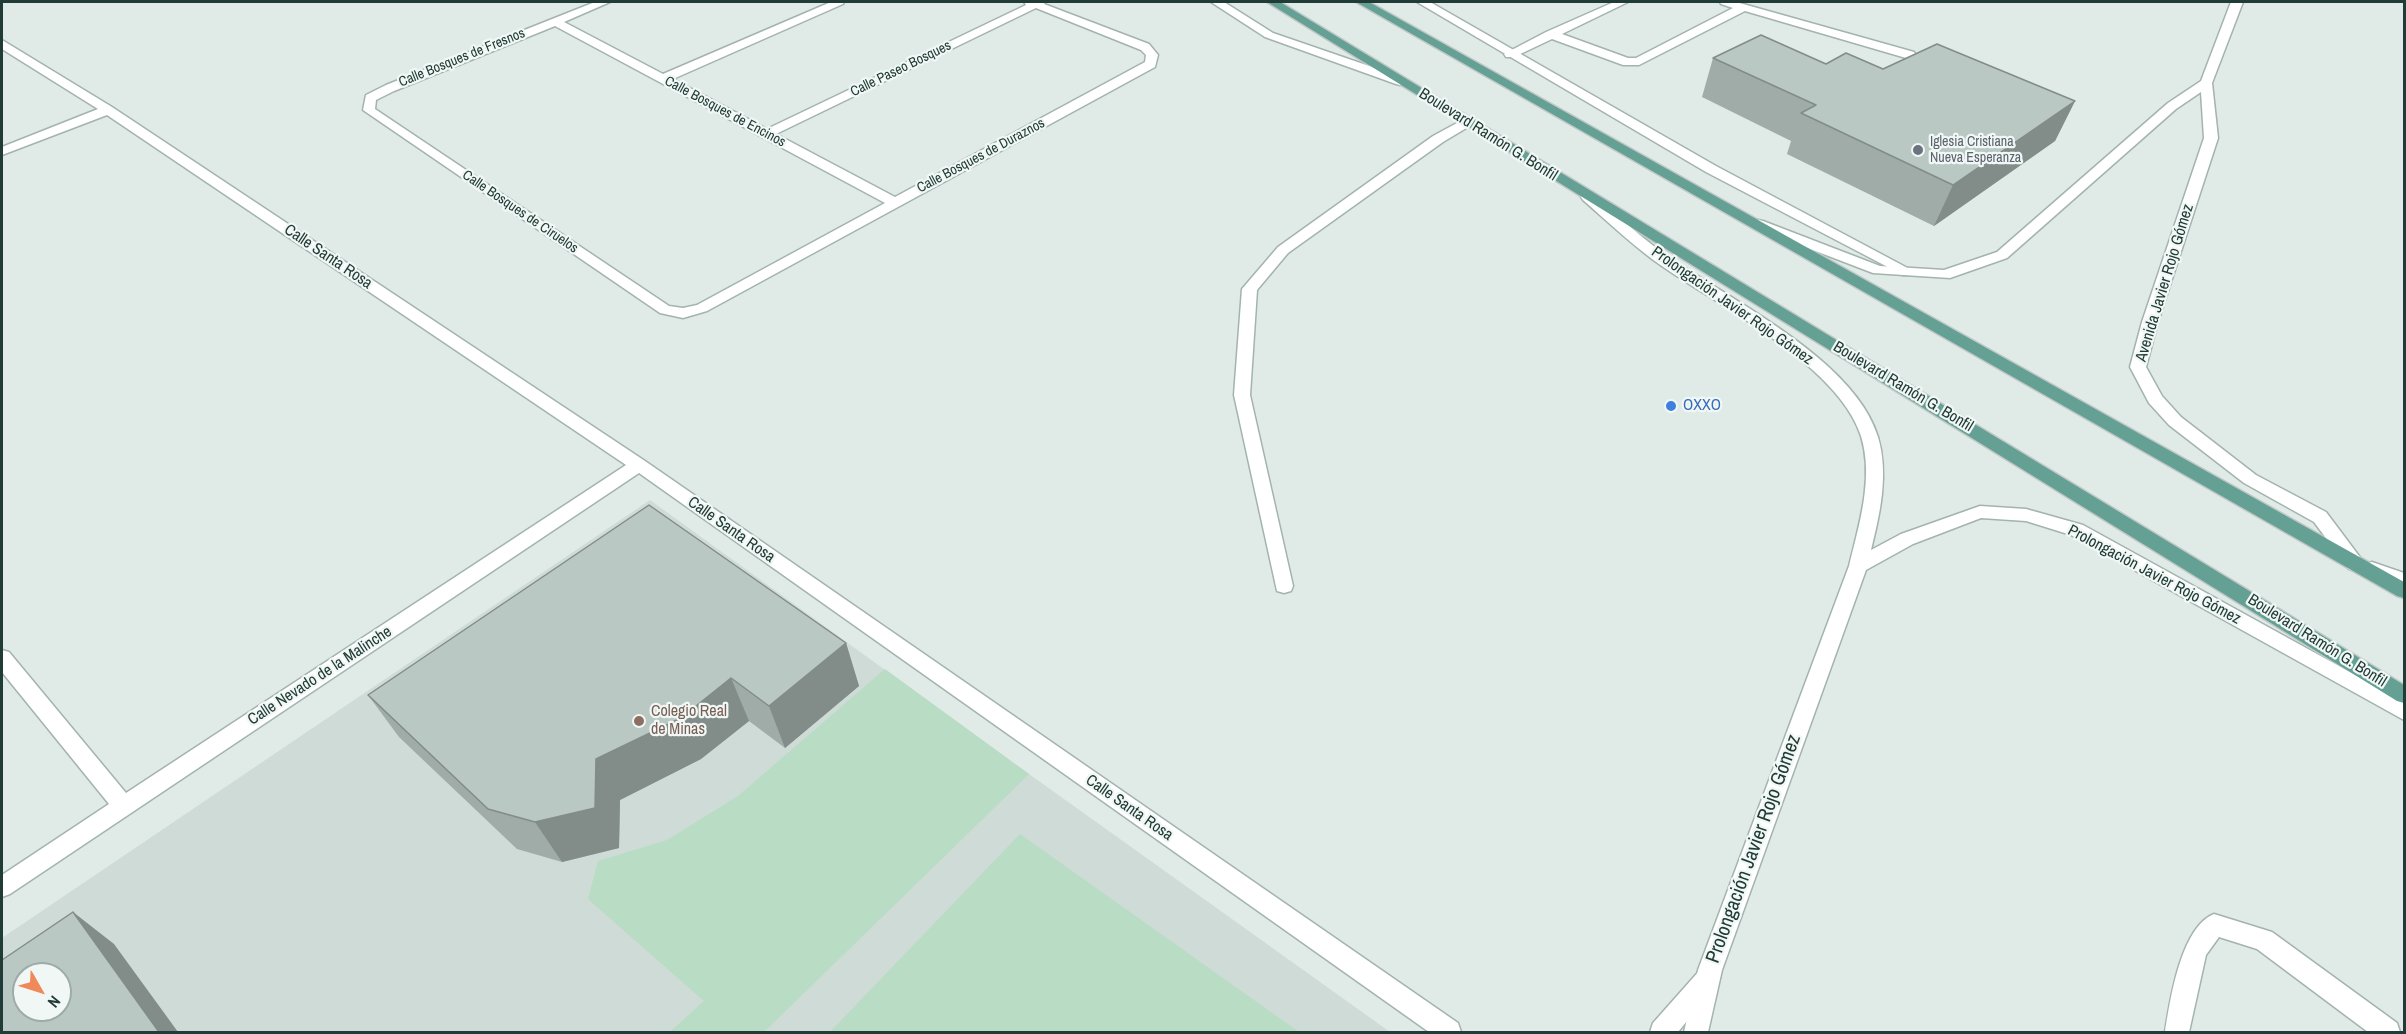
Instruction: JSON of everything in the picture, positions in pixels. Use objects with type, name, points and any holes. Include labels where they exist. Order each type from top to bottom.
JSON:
[{"type":"main road","name":"Boulevard Ramón G. Bonfil","points":[[1273,2],[2404,695]]},
{"type":"main road","points":[[1362,2],[2404,591]]},
{"type":"street","name":"Calle Bosques de Fresnos","points":[[370,98],[604,2]]},
{"type":"street","points":[[663,79],[840,2]]},
{"type":"street","name":"Calle Paseo Bosques","points":[[767,134],[1035,2]]},
{"type":"street","name":"Calle Bosques de Duraznos","points":[[683,313],[702,308],[1152,64],[1152,55],[1146,47],[1035,2]]},
{"type":"street","name":"Boulevard Ramón G. Bonfil","points":[[1217,2],[1269,35],[1400,81]]},
{"type":"street","points":[[1423,2],[1711,169],[1908,272]]},
{"type":"street","points":[[1510,54],[1622,2]]},
{"type":"street","points":[[1725,2],[1910,55]]},
{"type":"street","name":"Avenida Javier Rojo Gómez","points":[[2236,2],[2206,83],[2211,138],[2150,322],[2138,367],[2155,399],[2175,421],[2250,478],[2320,517],[2356,564]]},
{"type":"street","points":[[1550,34],[1627,62],[1639,61],[1744,7]]},
{"type":"street","name":"Calle Bosques de Encinos","points":[[554,21],[895,203]]},
{"type":"street","name":"Calle Santa Rosa","points":[[2,44],[108,110],[639,465],[1449,1032]]},
{"type":"street","points":[[1756,223],[1878,270],[1945,275],[2002,255],[2172,106],[2206,83]]},
{"type":"street","name":"Calle Bosques de Ciruelos","points":[[370,98],[369,110],[665,310],[683,313]]},
{"type":"street","points":[[2,151],[108,110]]},
{"type":"street","points":[[1284,586],[1242,395],[1250,289],[1282,250],[1438,139],[1468,122]]},
{"type":"street","name":"Prolongación Javier Rojo Gómez","points":[[1588,197],[1657,255],[1815,363],[1858,411],[1868,434],[1874,459],[1873,510],[1858,566],[1709,977],[1696,1032]]},
{"type":"street","name":"Calle Nevado de la Malinche","points":[[2,887],[639,465]]},
{"type":"street","name":"Prolongación Javier Rojo Gómez","points":[[1858,566],[1907,539],[1980,512],[2026,514],[2077,530],[2404,712]]},
{"type":"street","points":[[2356,564],[2404,580]]},
{"type":"street","points":[[2,658],[124,806]]},
{"type":"street","points":[[2177,1032],[2194,951],[2214,926],[2264,940],[2388,1032]]},
{"type":"street","points":[[1662,1032],[1709,977]]},
{"type":"shaded area","name":"Colegio Real de Minas","points":[[650,500],[1390,1032],[2,1032],[2,938]]},
{"type":"green space","points":[[885,669],[1029,774],[764,1032],[670,1032],[704,1001],[588,899],[598,861],[667,840],[738,796]]},
{"type":"green space","points":[[1020,834],[1299,1032],[830,1032]]},
{"type":"building","points":[[1761,35],[1826,64],[1846,53],[1883,69],[1937,44],[2075,101],[1953,185],[1801,113],[1816,105],[1713,58]]},
{"type":"building","points":[[649,505],[846,643],[769,706],[731,678],[681,718],[596,759],[595,808],[535,822],[488,809],[368,695]]},
{"type":"building","points":[[73,912],[159,1032],[2,1032],[2,960]]},
{"type":"place","name":"Iglesia Cristiana Nueva Esperanza","points":[[1918,150]]},
{"type":"place","name":"OXXO","points":[[1671,406]]},
{"type":"place","name":"Colegio Real de Minas","points":[[639,721]]}]
